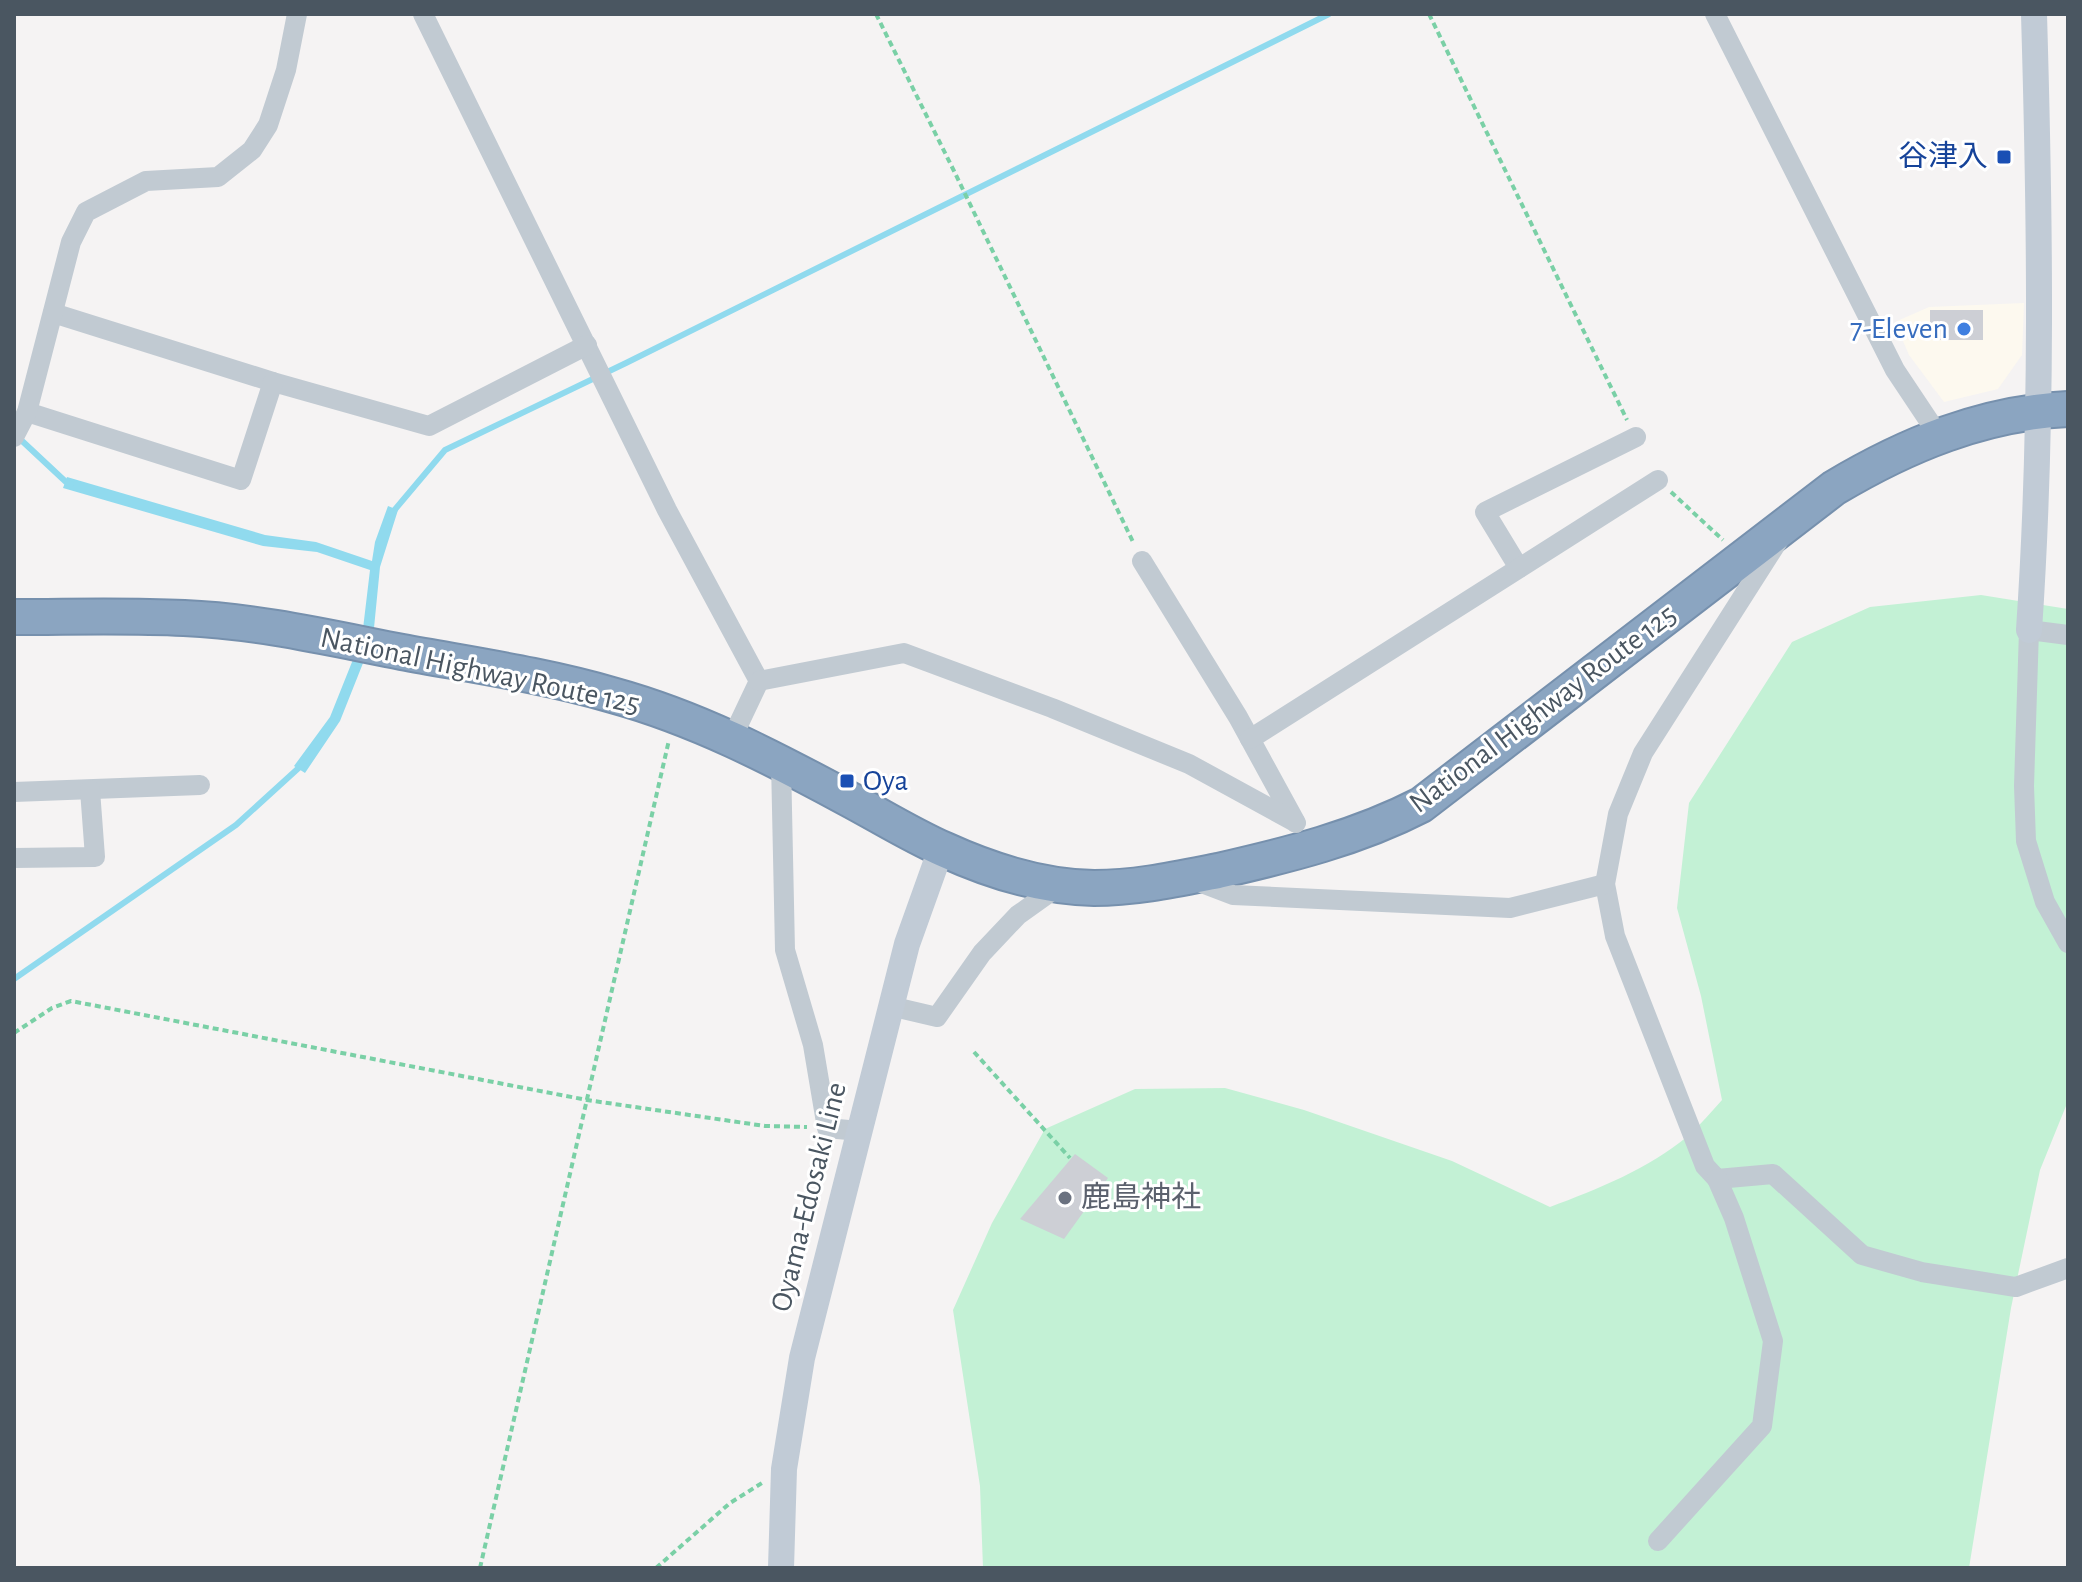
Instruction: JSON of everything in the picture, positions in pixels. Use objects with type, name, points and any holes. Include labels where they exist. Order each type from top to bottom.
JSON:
[{"type":"highway","name":"National Highway Route 125","points":[[14,617],[185,618],[331,638],[611,694],[732,738],[941,849],[994,870],[1060,885],[1093,888],[1135,886],[1186,878],[1302,835],[1380,826],[1421,805],[1834,488],[1875,463],[1939,436],[1985,422],[2054,409]]},
{"type":"main road","points":[[2029,630],[2054,409],[2039,201],[2034,14]]},
{"type":"main road","name":"Oyama-Edosaki Line","points":[[781,1568],[784,1469],[802,1358],[890,1006],[907,944],[941,849]]},
{"type":"street","points":[[14,437],[27,412],[71,242],[86,212],[146,181],[218,177],[252,150],[268,125],[286,70],[297,14]]},
{"type":"street","points":[[423,14],[667,510],[759,681]]},
{"type":"street","points":[[1715,14],[1895,370],[1939,436]]},
{"type":"street","points":[[53,313],[273,382],[429,426],[590,350]]},
{"type":"street","points":[[27,412],[241,480],[273,382]]},
{"type":"street","points":[[1519,568],[1485,512],[1636,437]]},
{"type":"street","points":[[1250,739],[1658,480]]},
{"type":"street","points":[[1658,1541],[1762,1426],[1773,1341],[1734,1218],[1717,1179],[1705,1166],[1615,936],[1605,884],[1618,814],[1643,753],[1778,543],[1785,524]]},
{"type":"street","points":[[1142,561],[1250,739],[1302,835]]},
{"type":"street","points":[[2068,635],[2029,630],[2024,786],[2026,841],[2045,902],[2068,943]]},
{"type":"street","points":[[759,681],[904,653],[1052,708],[1189,764],[1302,835]]},
{"type":"street","points":[[732,738],[759,681]]},
{"type":"street","points":[[781,762],[785,950],[813,1045],[827,1128],[859,1131]]},
{"type":"street","points":[[14,792],[200,785]]},
{"type":"street","points":[[14,858],[95,857],[90,790]]},
{"type":"street","points":[[1186,878],[1233,895],[1510,908],[1605,884]]},
{"type":"street","points":[[890,1006],[937,1017],[982,953],[1009,924],[1060,885]]},
{"type":"street","points":[[1717,1179],[1773,1174],[1862,1255],[1922,1272],[2016,1287],[2068,1268]]},
{"type":"path","points":[[876,14],[1142,561]]},
{"type":"path","points":[[1429,14],[1636,437]]},
{"type":"path","points":[[1658,480],[1742,558]]},
{"type":"path","points":[[480,1568],[674,715]]},
{"type":"path","points":[[14,1033],[52,1008],[71,1001],[587,1100],[765,1126],[827,1128]]},
{"type":"path","points":[[974,1052],[1070,1158]]},
{"type":"path","points":[[656,1568],[730,1503],[784,1469]]},
{"type":"shaded area","points":[[2024,303],[2022,355],[1998,389],[1944,402],[1909,355],[1895,322],[1929,307]]},
{"type":"green space","points":[[1981,595],[2068,609],[2068,1101],[2040,1170],[2011,1308],[1969,1568],[983,1568],[980,1486],[953,1310],[992,1223],[1045,1129],[1135,1089],[1225,1088],[1304,1110],[1452,1161],[1550,1207],[1639,1168],[1688,1136],[1722,1100],[1701,996],[1677,908],[1689,803],[1792,642],[1870,607]]},
{"type":"water","points":[[67,477],[265,535],[316,542],[372,561],[375,542],[388,506],[398,510],[380,567],[373,638],[340,721],[305,773],[294,766],[330,717],[362,637],[370,570],[317,552],[263,546],[63,488]]},
{"type":"building","points":[[1930,310],[1983,310],[1983,340],[1930,340]]},
{"type":"building","name":"鹿島神社","points":[[1075,1154],[1108,1178],[1064,1239],[1020,1219]]},
{"type":"waterway","points":[[392,513],[445,450],[1329,14]]},
{"type":"waterway","points":[[20,439],[71,484]]},
{"type":"waterway","points":[[14,979],[236,825],[303,764]]},
{"type":"place","name":"谷津入","points":[[2004,157]]},
{"type":"place","name":"7-Eleven","points":[[1964,329]]},
{"type":"place","name":"Oya","points":[[847,781]]},
{"type":"place","name":"鹿島神社","points":[[1065,1198]]}]
